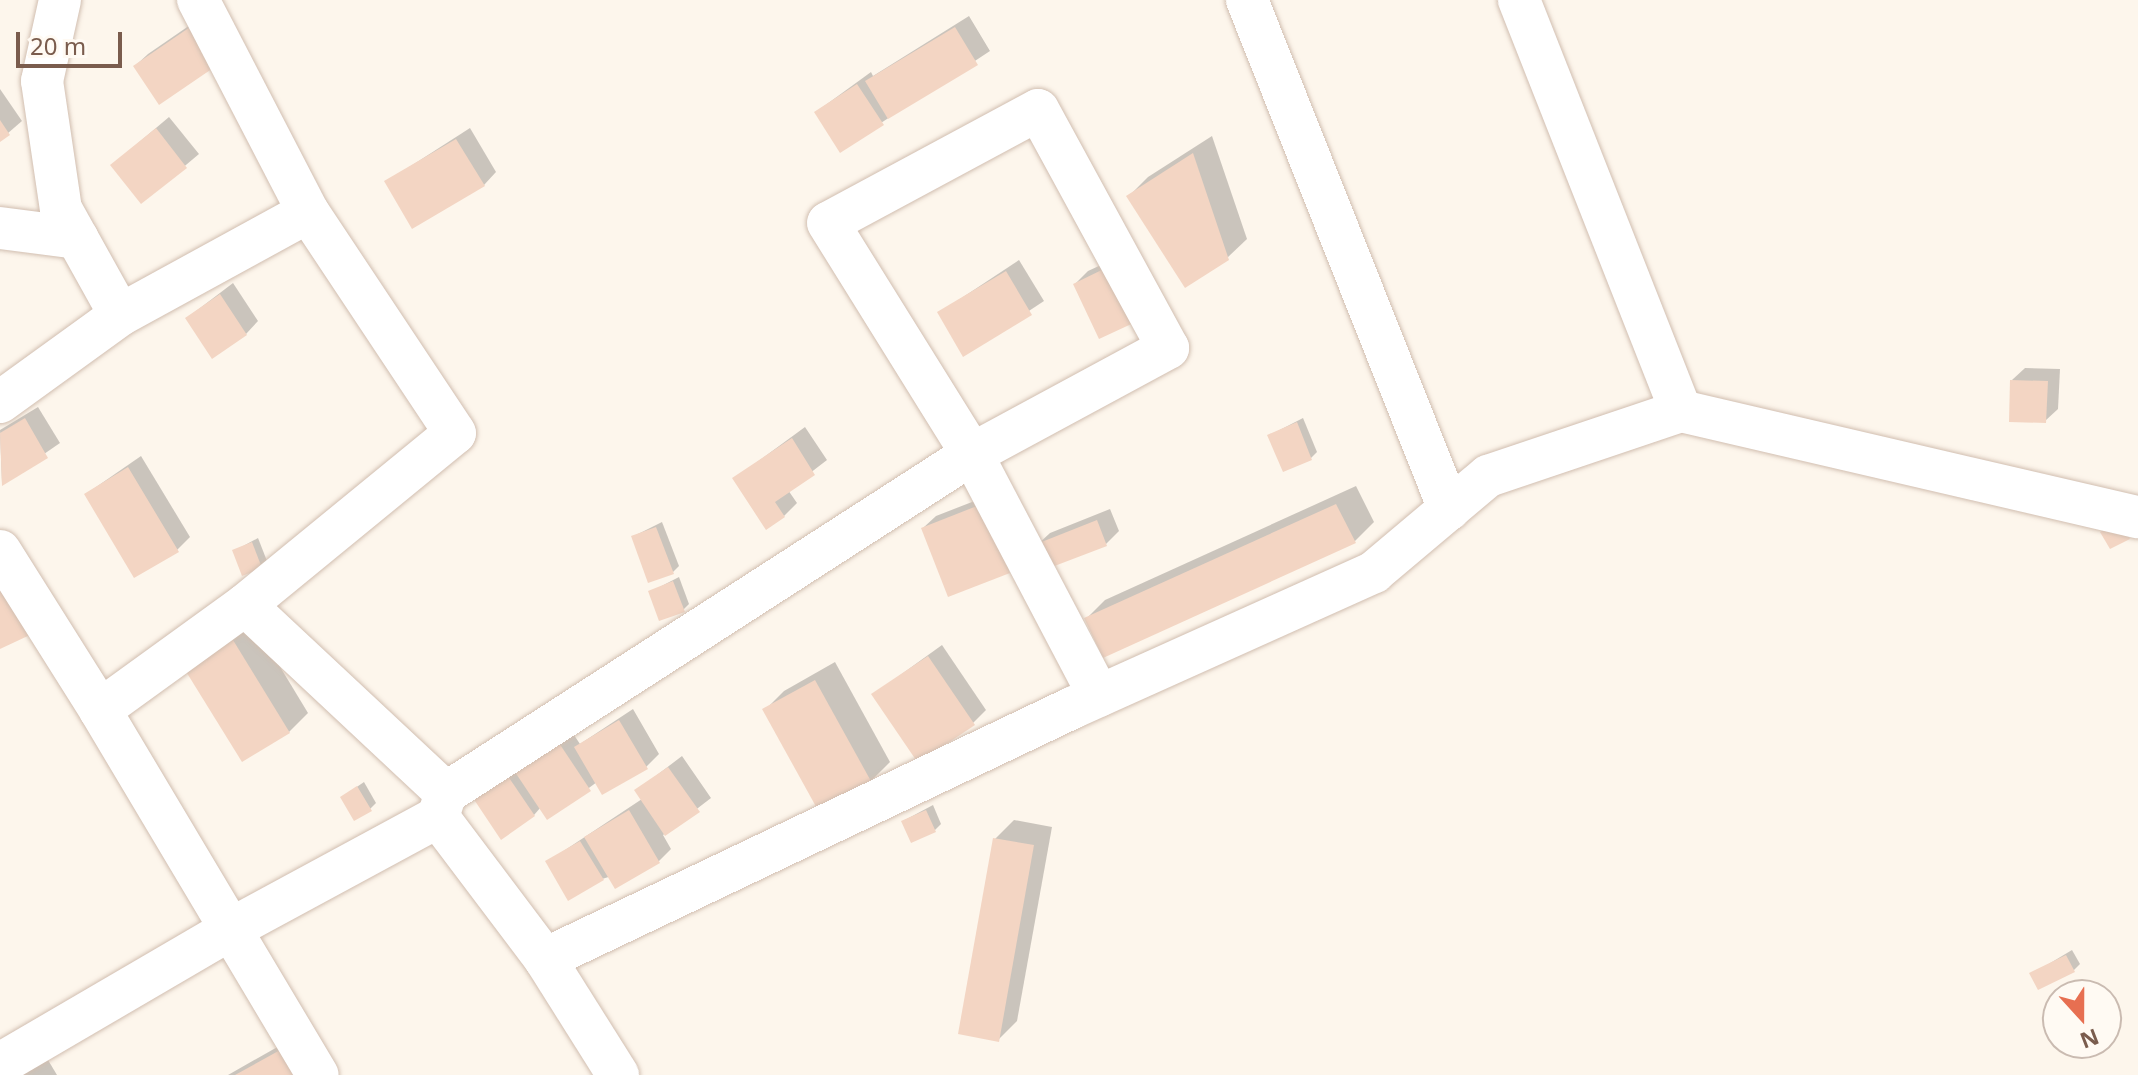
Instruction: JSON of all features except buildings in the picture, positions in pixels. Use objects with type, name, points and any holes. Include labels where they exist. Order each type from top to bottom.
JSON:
[{"type":"street","points":[[60,0],[42,81],[61,209],[120,315]]},
{"type":"street","points":[[100,710],[245,605],[455,433],[308,212],[198,0]]},
{"type":"street","points":[[1247,0],[1449,509]]},
{"type":"street","points":[[1519,0],[1681,411]]},
{"type":"street","points":[[25,1062],[229,930],[442,805],[972,454],[1168,348],[1038,110],[828,223],[972,454],[1099,696]]},
{"type":"street","points":[[0,402],[120,315],[308,212]]},
{"type":"street","points":[[0,228],[77,238]]},
{"type":"street","points":[[545,959],[1099,696],[1374,572],[1488,476],[1681,411],[2138,517]]},
{"type":"street","points":[[0,551],[100,710],[318,1075]]},
{"type":"street","points":[[245,605],[442,805],[618,1075]]}]
